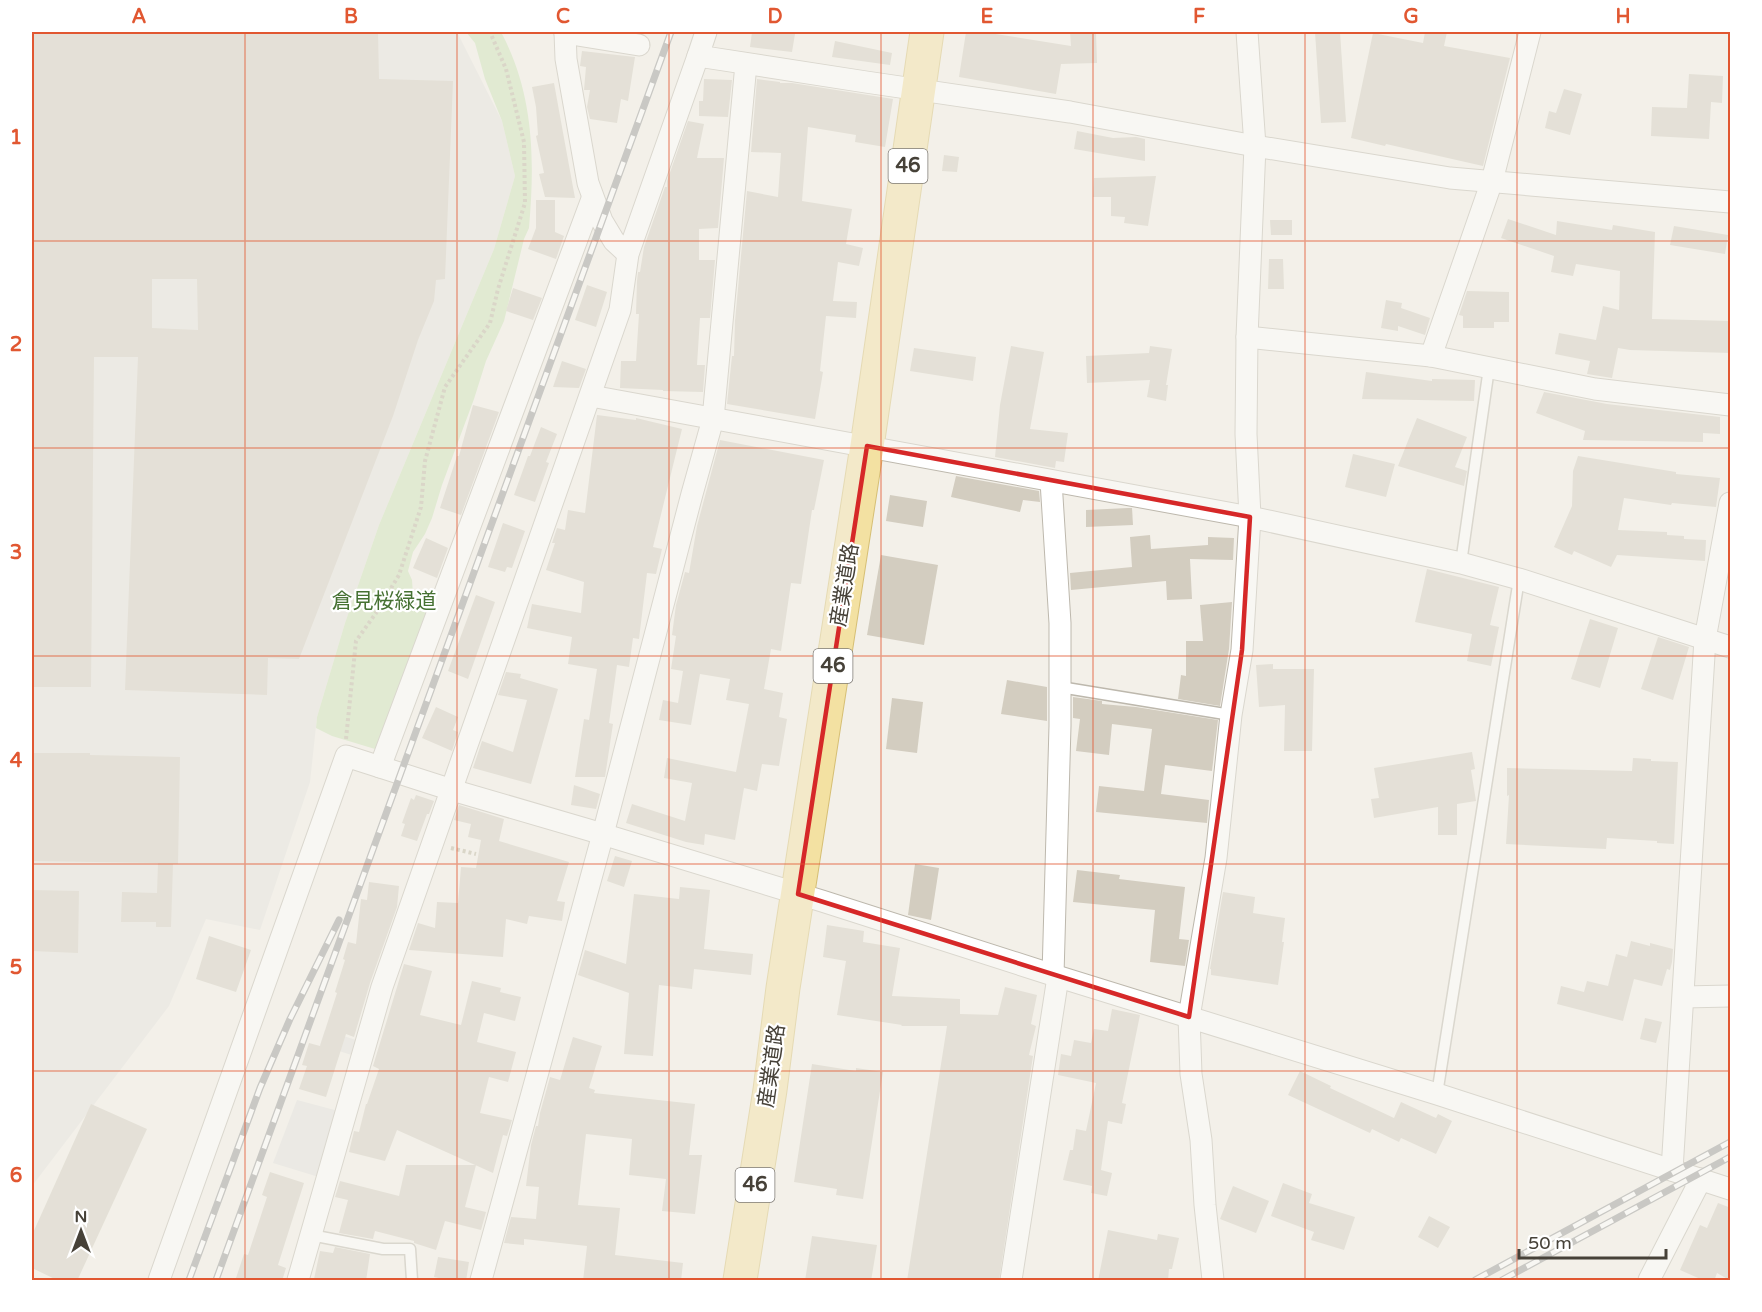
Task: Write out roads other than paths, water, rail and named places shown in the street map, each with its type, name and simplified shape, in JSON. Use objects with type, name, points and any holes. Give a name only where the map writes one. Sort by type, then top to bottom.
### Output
[{"type":"main road","name":"産業道路","points":[[740,1281],[867,446],[927,32]]},
{"type":"street","points":[[628,254],[614,241],[592,199],[566,59],[565,32],[639,45]]},
{"type":"street","points":[[298,1281],[382,987],[591,396],[620,310],[628,254],[706,32]]},
{"type":"street","points":[[1212,1281],[1201,1140],[1191,1074],[1189,1017],[1216,858],[1232,715],[1242,650],[1251,518],[1246,434],[1247,337],[1255,146],[1247,32]]},
{"type":"street","points":[[1431,356],[1492,181],[1530,32]]},
{"type":"street","points":[[698,56],[1071,112],[1255,146],[1450,178],[1731,202]]},
{"type":"street","points":[[481,1281],[713,419],[746,64]]},
{"type":"street","points":[[380,767],[592,199]]},
{"type":"street","points":[[1247,337],[1431,356],[1595,389],[1731,405]]},
{"type":"street","points":[[591,396],[1251,518],[1461,563],[1519,579],[1731,647]]},
{"type":"street","points":[[1011,1281],[1055,976],[1060,623],[1051,481]]},
{"type":"street","points":[[1672,1170],[1705,639],[1731,503]]},
{"type":"street","points":[[159,1281],[346,756],[798,894],[1437,1094],[1731,1189]]},
{"type":"street","points":[[1684,997],[1731,996]]},
{"type":"street","points":[[1649,1281],[1701,1179]]},
{"type":"lane","points":[[1461,563],[1489,368]]},
{"type":"lane","points":[[1437,1094],[1519,579]]},
{"type":"lane","points":[[1060,687],[1232,715]]},
{"type":"lane","points":[[311,1235],[383,1249],[410,1249],[412,1281]]},
{"type":"railway","points":[[216,1280],[671,32]]},
{"type":"railway","points":[[189,1280],[260,1088],[290,1019],[339,920]]},
{"type":"railway","points":[[1475,1280],[1730,1142]]},
{"type":"railway","points":[[1502,1280],[1730,1157]]},
{"type":"park label","name":"倉見桜緑道","points":[[384,601]]}]
